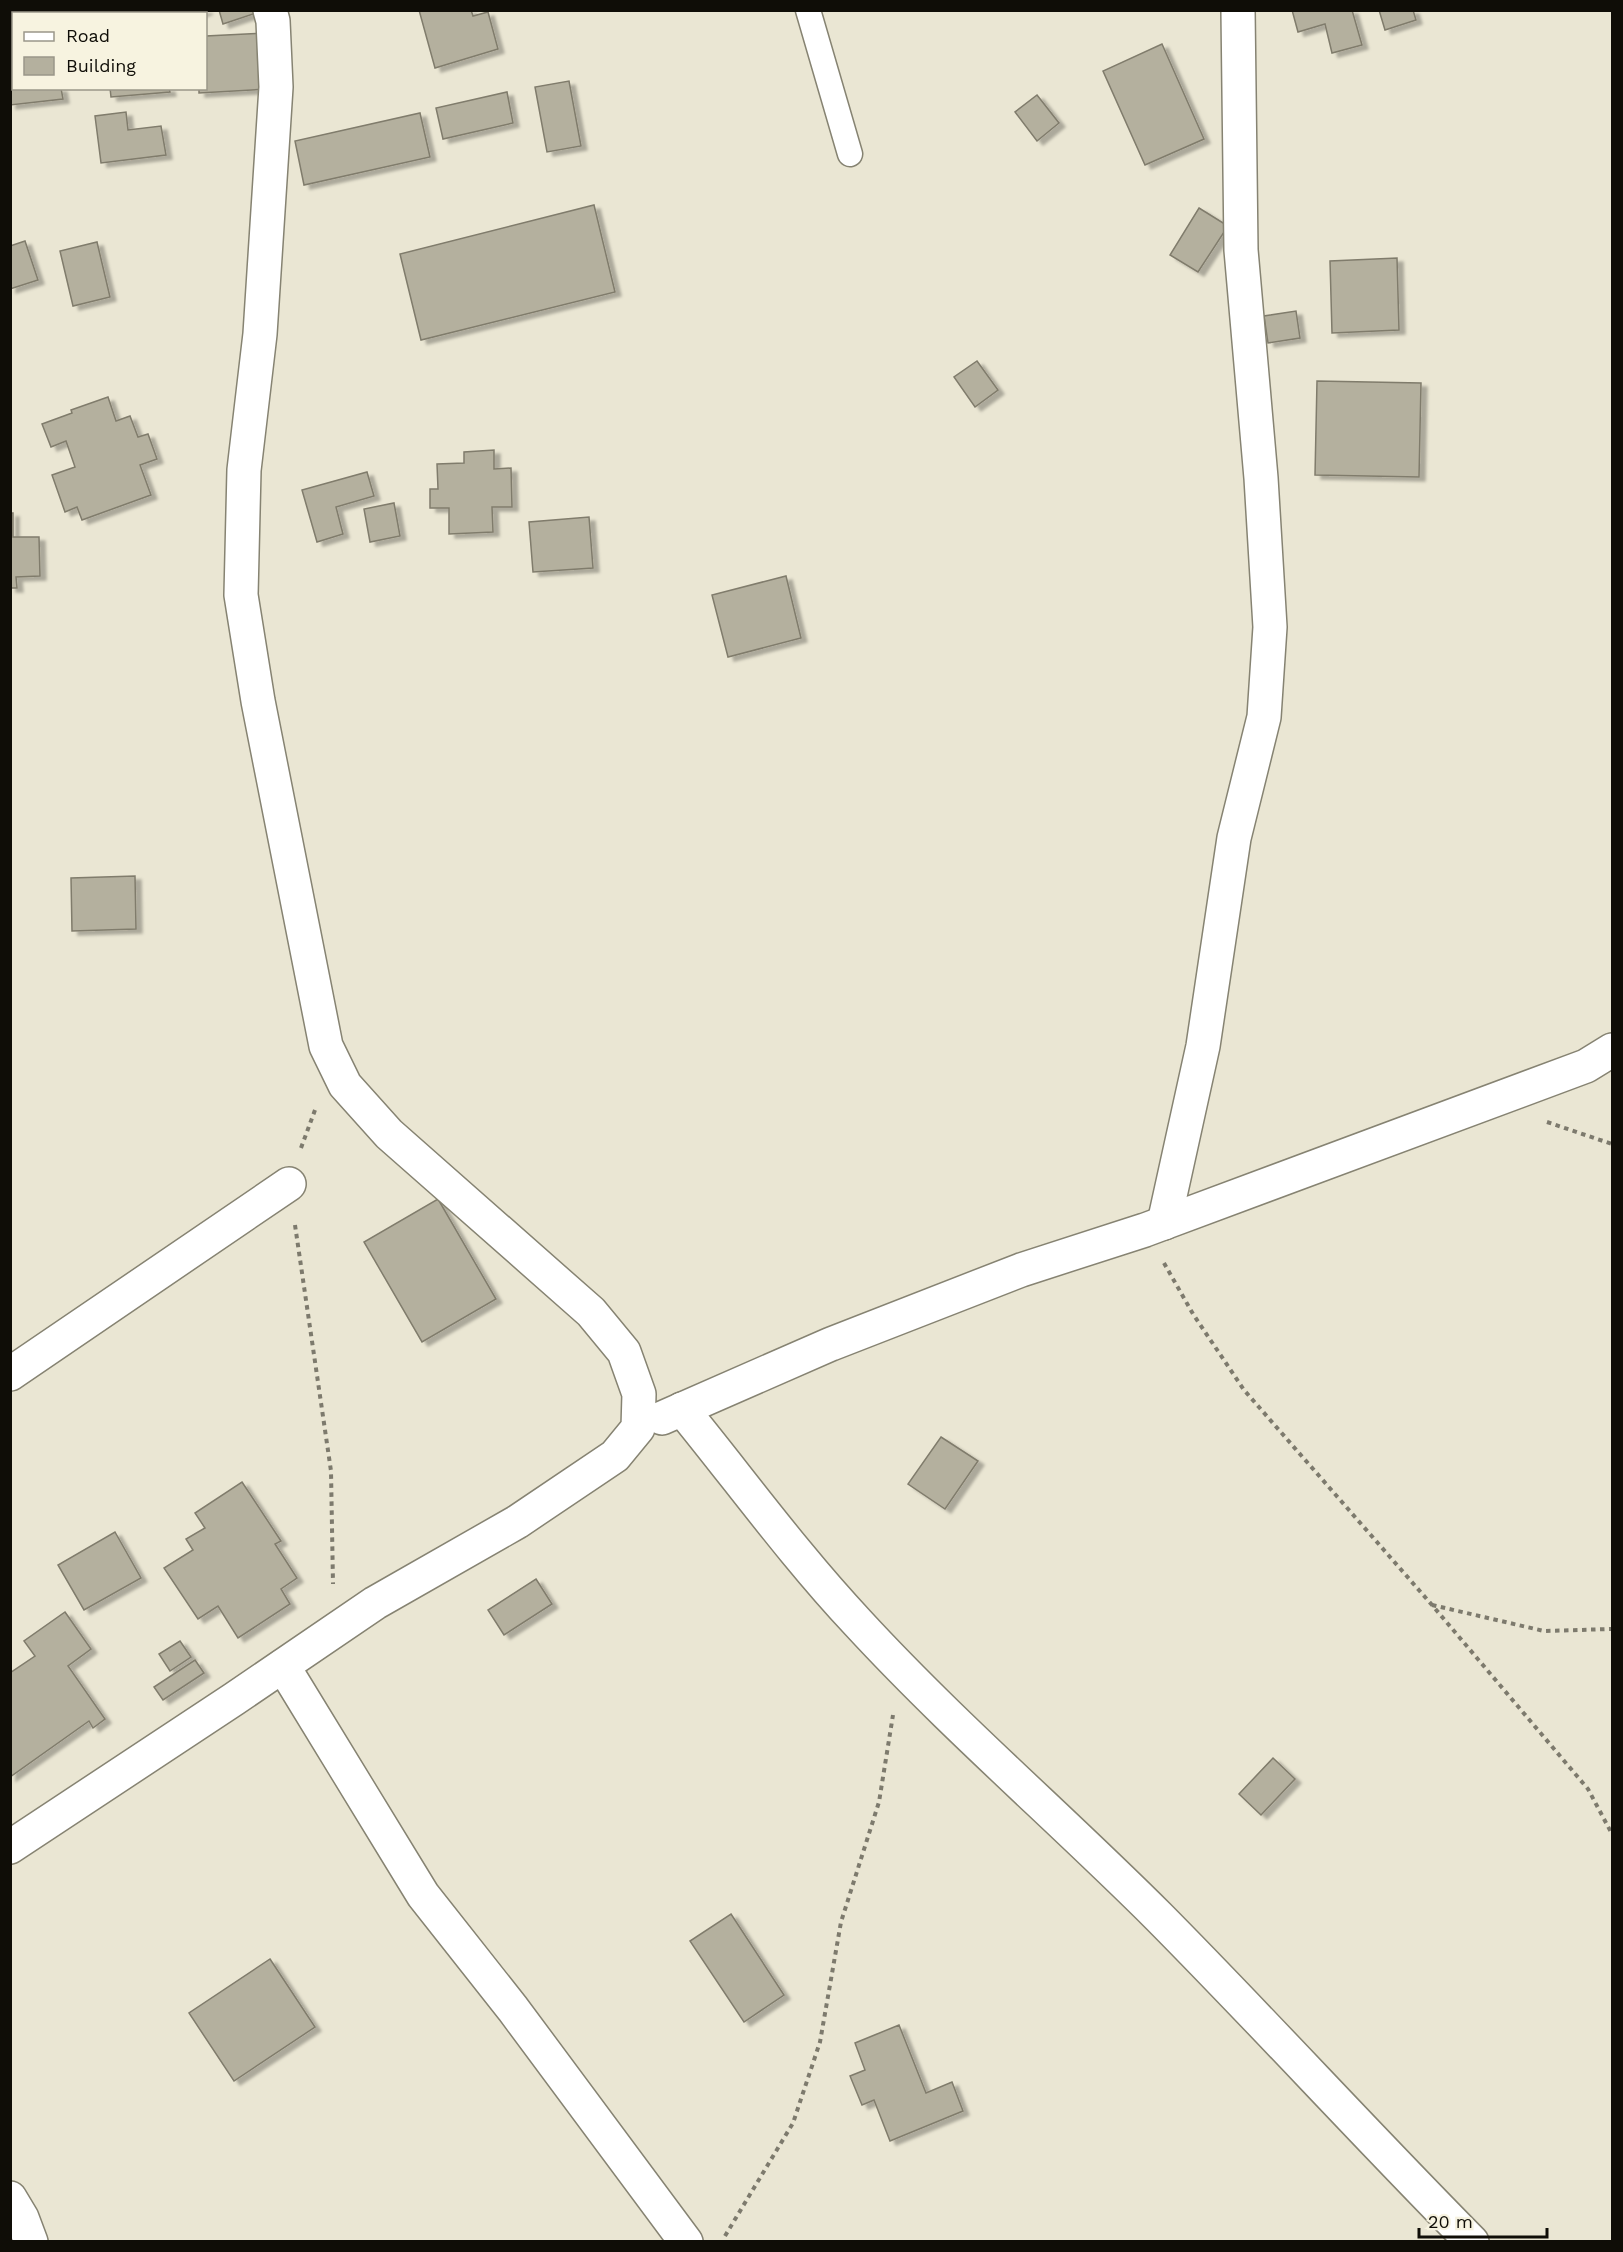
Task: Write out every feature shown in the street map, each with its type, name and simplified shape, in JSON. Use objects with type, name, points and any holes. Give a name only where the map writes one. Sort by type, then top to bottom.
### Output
[{"type":"street","points":[[270,10],[273,21],[276,87],[260,334],[244,470],[240,595],[258,701],[326,1046],[345,1085],[389,1134],[591,1312],[624,1352],[639,1394],[638,1428]]},
{"type":"street","points":[[1154,1226],[1203,1047],[1234,838],[1264,717],[1270,627],[1261,478],[1241,250],[1238,10]]},
{"type":"street","points":[[10,1847],[375,1603],[527,1515],[615,1456],[638,1428],[831,1344],[987,1283],[1154,1226],[1494,1101],[1586,1066],[1612,1050]]},
{"type":"street","points":[[10,1374],[289,1184]]},
{"type":"street","points":[[682,1409],[810,1571],[859,1624],[964,1730],[1091,1849],[1219,1977],[1377,2146],[1472,2241]]},
{"type":"street","points":[[283,1666],[423,1895],[513,2009],[686,2241]]},
{"type":"street","points":[[10,2198],[22,2218],[31,2241]]},
{"type":"lane","points":[[808,10],[850,154]]},
{"type":"path","points":[[333,1060],[289,1184],[331,1471],[335,1630]]},
{"type":"path","points":[[1494,1101],[1548,1123],[1612,1144]]},
{"type":"path","points":[[1154,1226],[1193,1314],[1244,1390],[1432,1605],[1588,1789],[1612,1834]]},
{"type":"path","points":[[1432,1605],[1544,1631],[1612,1629]]},
{"type":"path","points":[[722,2241],[793,2123],[820,2042],[841,1922],[879,1803],[901,1667]]},
{"type":"building","points":[[10,10],[12,68],[10,69]]},
{"type":"building","points":[[185,10],[207,10],[202,12],[186,12]]},
{"type":"building","points":[[219,10],[265,10],[223,24]]},
{"type":"building","points":[[419,10],[471,10],[473,16],[488,12],[498,49],[435,68]]},
{"type":"building","points":[[1292,10],[1352,10],[1362,45],[1332,53],[1325,24],[1298,32]]},
{"type":"building","points":[[1379,10],[1413,10],[1416,20],[1385,30]]},
{"type":"building","points":[[265,33],[267,89],[199,93],[199,90],[207,90],[207,36]]},
{"type":"building","points":[[1162,44],[1204,139],[1145,165],[1103,71]]},
{"type":"building","points":[[10,77],[12,77],[12,90],[61,90],[63,99],[10,105]]},
{"type":"building","points":[[569,81],[581,146],[547,152],[535,87]]},
{"type":"building","points":[[110,90],[170,90],[170,92],[111,97]]},
{"type":"building","points":[[507,92],[513,123],[443,139],[436,108]]},
{"type":"building","points":[[1037,95],[1059,123],[1037,141],[1015,112]]},
{"type":"building","points":[[126,112],[128,130],[161,126],[166,155],[101,163],[95,116]]},
{"type":"building","points":[[420,113],[430,157],[304,185],[295,141]]},
{"type":"building","points":[[594,205],[615,292],[421,340],[400,254]]},
{"type":"building","points":[[1199,208],[1228,226],[1198,272],[1170,255]]},
{"type":"building","points":[[25,241],[38,280],[10,289],[10,246]]},
{"type":"building","points":[[97,242],[110,297],[73,306],[60,251]]},
{"type":"building","points":[[1397,258],[1399,330],[1332,333],[1330,261]]},
{"type":"building","points":[[1296,311],[1300,338],[1268,343],[1264,316]]},
{"type":"building","points":[[977,361],[998,390],[975,407],[954,377]]},
{"type":"building","points":[[1317,381],[1421,383],[1419,477],[1315,475]]},
{"type":"building","points":[[108,397],[116,421],[130,416],[138,437],[148,434],[157,459],[140,465],[151,495],[82,520],[77,507],[65,512],[52,475],[75,467],[66,441],[51,447],[42,424],[72,413],[71,410]]},
{"type":"building","points":[[494,450],[494,469],[511,468],[512,507],[492,507],[493,532],[449,534],[449,508],[430,508],[430,489],[438,489],[437,464],[464,463],[464,452]]},
{"type":"building","points":[[367,472],[374,496],[336,507],[343,534],[317,542],[302,490]]},
{"type":"building","points":[[394,503],[400,536],[370,542],[364,509]]},
{"type":"building","points":[[10,513],[13,513],[13,537],[39,537],[40,576],[16,577],[17,588],[10,588]]},
{"type":"building","points":[[589,517],[593,568],[533,572],[529,522]]},
{"type":"building","points":[[786,576],[801,638],[728,657],[712,595]]},
{"type":"building","points":[[135,876],[136,929],[72,931],[71,878]]},
{"type":"building","points":[[438,1199],[496,1299],[422,1342],[364,1242]]},
{"type":"building","points":[[941,1437],[978,1461],[945,1509],[908,1484]]},
{"type":"building","points":[[242,1482],[281,1541],[275,1544],[297,1578],[281,1589],[290,1604],[238,1638],[218,1606],[198,1619],[164,1568],[193,1550],[186,1539],[205,1528],[195,1513]]},
{"type":"building","points":[[115,1532],[141,1578],[84,1610],[58,1565]]},
{"type":"building","points":[[536,1579],[552,1604],[504,1635],[488,1610]]},
{"type":"building","points":[[65,1612],[91,1649],[68,1666],[105,1719],[93,1728],[89,1721],[10,1777],[10,1673],[35,1656],[24,1641]]},
{"type":"building","points":[[180,1641],[191,1657],[170,1671],[159,1654]]},
{"type":"building","points":[[195,1660],[204,1673],[163,1700],[154,1687]]},
{"type":"building","points":[[1273,1758],[1295,1779],[1261,1815],[1239,1794]]},
{"type":"building","points":[[731,1914],[784,1995],[744,2022],[690,1941]]},
{"type":"building","points":[[270,1959],[315,2027],[234,2081],[189,2013]]},
{"type":"building","points":[[899,2025],[926,2093],[952,2082],[963,2111],[890,2141],[874,2100],[862,2105],[850,2076],[865,2070],[855,2043]]}]
